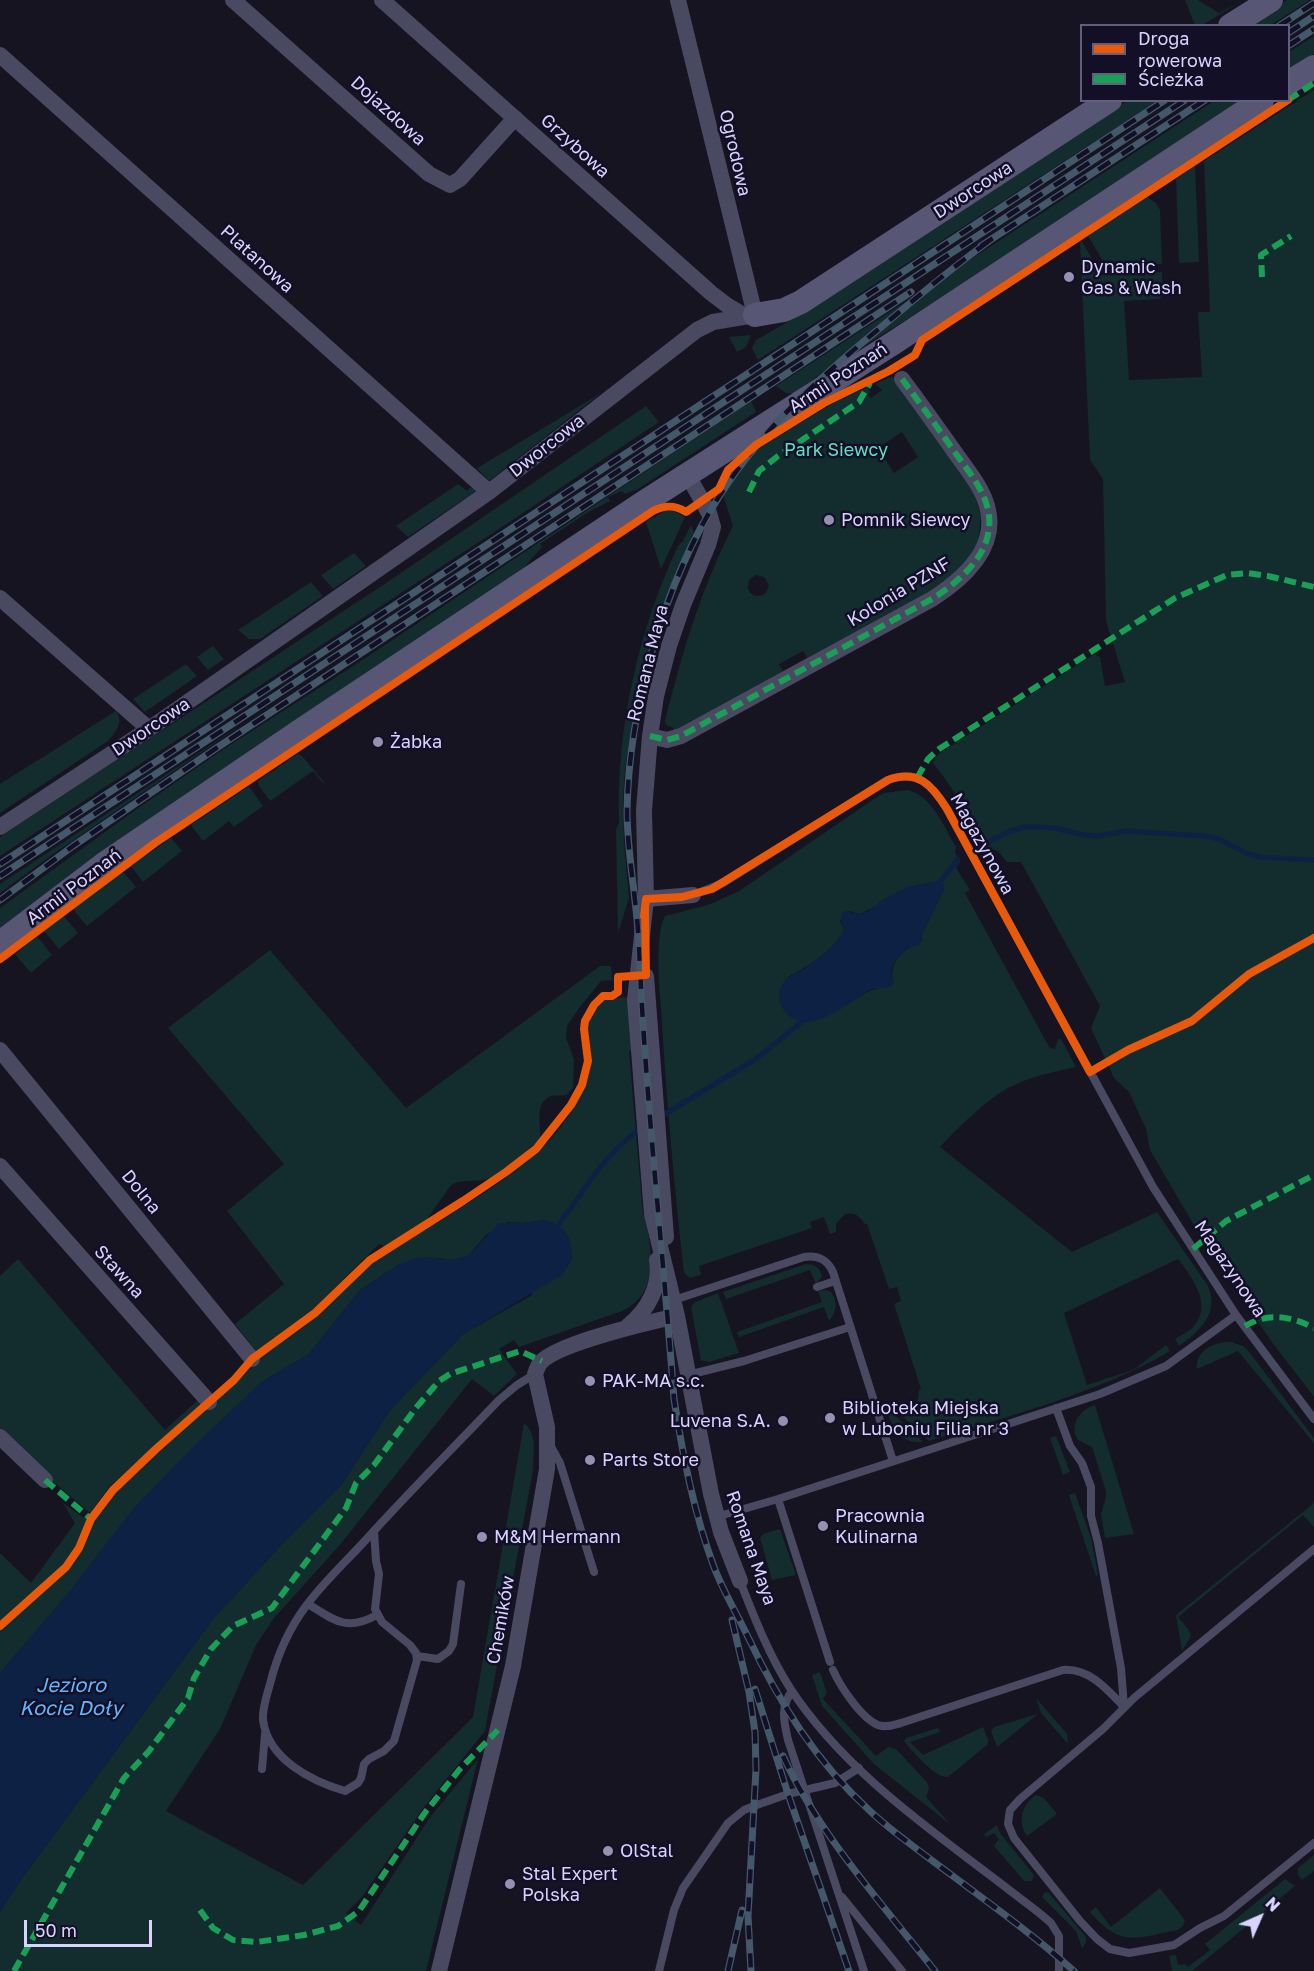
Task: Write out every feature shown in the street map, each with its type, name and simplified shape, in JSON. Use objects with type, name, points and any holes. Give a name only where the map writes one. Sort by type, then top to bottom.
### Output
[{"type":"main road","points":[[1233,24],[1271,0]]},
{"type":"main road","points":[[1290,82],[1314,67]]},
{"type":"main road","name":"Dworcowa","points":[[750,316],[784,310],[801,302],[1107,102]]},
{"type":"main road","name":"Armii Poznań","points":[[0,943],[51,903],[154,829],[687,474],[895,342],[1259,102]]},
{"type":"street","name":"Dojazdowa","points":[[233,0],[440,181],[450,184],[460,179],[515,118]]},
{"type":"street","name":"Grzybowa","points":[[382,0],[711,293],[750,316]]},
{"type":"street","name":"Ogrodowa","points":[[678,0],[750,316]]},
{"type":"street","name":"Platanowa","points":[[0,55],[489,492]]},
{"type":"street","name":"Dworcowa","points":[[0,827],[149,729],[489,492],[697,330],[713,322],[750,316]]},
{"type":"street","name":"Kolonia PZNF","points":[[650,736],[667,740],[681,736],[932,599],[956,583],[975,563],[982,551],[989,527],[986,502],[973,477],[902,380]]},
{"type":"street","name":"Romana Maya","points":[[687,474],[709,513],[713,527],[712,535],[669,646],[656,696],[650,736],[644,810],[645,1058],[656,1191],[674,1303],[716,1517],[740,1581]]},
{"type":"street","points":[[0,598],[149,729]]},
{"type":"street","name":"Magazynowa","points":[[646,904],[693,895]]},
{"type":"street","name":"Dolna","points":[[0,1050],[252,1359]]},
{"type":"street","name":"Stawna","points":[[0,1166],[209,1402]]},
{"type":"street","name":"Romana Maya","points":[[656,1191],[652,1214],[674,1303]]},
{"type":"street","points":[[624,1329],[643,1311],[657,1281],[659,1272],[652,1214]]},
{"type":"street","points":[[535,1374],[542,1361],[550,1355],[624,1329],[674,1303]]},
{"type":"street","name":"Chemików","points":[[439,1971],[513,1666],[548,1468],[547,1427],[535,1374]]},
{"type":"street","points":[[0,1437],[45,1480]]},
{"type":"lane","name":"Magazynowa","points":[[693,895],[723,883],[888,780],[908,776],[926,783],[947,809],[1149,1179],[1236,1315],[1314,1419]]},
{"type":"lane","points":[[674,1303],[812,1256],[825,1260],[830,1265],[893,1461]]},
{"type":"lane","points":[[817,1287],[835,1281]]},
{"type":"lane","points":[[716,1517],[778,1499],[1135,1380],[1166,1366],[1187,1353],[1236,1315]]},
{"type":"lane","points":[[688,1375],[744,1361],[850,1327]]},
{"type":"lane","points":[[374,1531],[379,1574],[374,1609],[382,1623],[405,1639],[415,1652],[416,1669],[397,1734],[384,1751],[364,1764],[362,1778],[352,1788],[345,1791],[327,1786],[299,1771],[269,1739],[263,1717],[276,1659],[291,1629],[308,1604],[374,1531],[499,1400],[535,1374]]},
{"type":"lane","points":[[1056,1408],[1091,1487],[1091,1516],[1121,1668],[1124,1707]]},
{"type":"lane","points":[[549,1443],[560,1463],[594,1572]]},
{"type":"lane","points":[[778,1499],[832,1666],[844,1690],[873,1722],[887,1726],[1072,1669],[1091,1677],[1124,1707]]},
{"type":"lane","points":[[1314,1549],[1124,1707],[1103,1729],[1020,1799],[1011,1810],[1008,1824],[1014,1838],[1080,1921],[1110,1949],[1129,1953],[1174,1945],[1224,1916],[1314,1843]]},
{"type":"lane","name":"Romana Maya","points":[[740,1581],[768,1648],[792,1691],[814,1719],[871,1781],[1051,1923],[1059,1936],[1059,1971]]},
{"type":"lane","points":[[417,1656],[438,1659],[453,1646],[461,1584]]},
{"type":"lane","points":[[308,1604],[333,1620],[346,1624],[366,1621],[377,1615]]},
{"type":"lane","points":[[792,1691],[786,1701],[783,1715],[788,1740],[864,1971]]},
{"type":"lane","points":[[262,1769],[265,1727]]},
{"type":"lane","points":[[659,1971],[678,1899],[689,1878],[719,1834],[735,1816],[744,1810],[804,1790],[840,1781],[859,1768]]},
{"type":"lane","points":[[839,1893],[902,1971]]},
{"type":"green space","points":[[1185,0],[1198,0],[1219,13],[1243,0],[1204,24],[1194,23]]},
{"type":"green space","points":[[1287,0],[1310,0],[1273,24],[1249,24]]},
{"type":"green space","points":[[1314,36],[1314,54],[1290,70],[1290,51]]},
{"type":"green space","points":[[1314,90],[1314,1397],[1271,1341],[1202,1239],[1150,1150],[1146,1129],[1129,1092],[1114,1078],[1091,1028],[1100,1006],[1021,862],[1007,862],[998,851],[988,848],[983,839],[976,842],[957,797],[933,763],[940,753],[1094,654],[1100,657],[1105,686],[1125,682],[1106,621],[1103,479],[1090,460],[1080,242],[1082,241],[1101,275],[1162,272],[1163,293],[1160,299],[1124,301],[1129,380],[1202,377],[1198,312],[1210,312],[1204,161]]},
{"type":"green space","points":[[1125,102],[1155,102],[758,360],[752,348],[756,340],[812,308],[962,207]]},
{"type":"green space","points":[[1212,102],[1241,102],[967,282],[827,369],[795,393],[786,393],[776,386]]},
{"type":"green space","points":[[1195,166],[1199,262],[1179,263],[1176,179]]},
{"type":"green space","points":[[1148,197],[1156,203],[1160,210],[1162,264],[1106,266],[1088,236]]},
{"type":"green space","points":[[751,335],[746,347],[737,352],[729,337]]},
{"type":"green space","name":"Park Siewcy","points":[[892,376],[973,489],[981,515],[978,541],[969,559],[953,575],[923,595],[807,658],[803,651],[779,664],[783,672],[675,733],[665,721],[678,671],[711,573],[733,526],[723,495],[754,451],[832,404],[867,387],[871,392],[868,394],[871,398],[882,390],[875,384]],"holes":[[[902,432],[918,457],[894,473],[878,448]],[[756,575],[764,577],[769,585],[763,595],[754,595],[748,589],[749,580]]]},
{"type":"green space","points":[[601,393],[489,481],[477,468],[479,467]]},
{"type":"green space","points":[[751,401],[756,412],[638,489],[625,494],[622,491],[608,497],[610,501],[587,513],[540,544],[542,547],[521,571],[82,866],[0,929],[0,908],[134,811],[227,747],[364,659]]},
{"type":"green space","points":[[646,406],[659,422],[0,856],[0,837],[386,583]]},
{"type":"green space","points":[[458,484],[467,491],[471,487],[476,491],[408,537],[396,526]]},
{"type":"green space","points":[[665,511],[674,511],[685,517],[661,569],[646,522]]},
{"type":"green space","points":[[691,525],[694,532],[661,611],[632,722],[623,803],[629,898],[618,933],[616,829],[619,823],[621,752],[632,681],[651,612],[678,546]]},
{"type":"green space","points":[[354,553],[366,566],[333,589],[321,575]]},
{"type":"green space","points":[[311,582],[323,596],[260,639],[249,639],[238,630]]},
{"type":"green space","points":[[213,646],[224,659],[208,670],[197,657]]},
{"type":"green space","points":[[186,664],[197,676],[145,712],[133,699]]},
{"type":"green space","points":[[116,711],[119,723],[108,741],[0,813],[0,784]]},
{"type":"green space","points":[[247,721],[49,857],[0,893],[0,884]]},
{"type":"green space","points":[[298,754],[324,782],[313,771],[270,801],[258,781]]},
{"type":"green space","points":[[248,787],[263,806],[234,827],[229,821],[203,841],[191,825]]},
{"type":"green space","points":[[907,790],[916,793],[924,798],[936,813],[956,847],[955,852],[960,862],[956,868],[970,890],[965,893],[1048,1045],[1055,1049],[1058,1039],[1061,1039],[1076,1067],[1033,1078],[1008,1088],[963,1123],[940,1147],[1072,1252],[1157,1212],[1208,1286],[1211,1296],[1206,1321],[1194,1335],[1179,1346],[1175,1339],[1194,1326],[1199,1318],[1201,1300],[1194,1282],[1178,1259],[1064,1313],[1087,1385],[1133,1370],[1166,1345],[1170,1351],[1142,1366],[1114,1379],[1083,1391],[929,1441],[903,1417],[915,1413],[913,1407],[921,1389],[894,1304],[901,1301],[897,1287],[889,1289],[867,1224],[859,1217],[854,1214],[845,1214],[836,1224],[836,1232],[830,1234],[824,1217],[810,1222],[812,1228],[699,1266],[701,1275],[690,1278],[684,1273],[665,1074],[659,960],[660,935],[665,916],[711,904],[739,891],[884,793]],"holes":[[[932,882],[944,889],[922,934],[922,940],[904,952],[895,962],[893,983],[867,992],[841,1008],[788,977],[812,963],[835,944],[844,929],[840,921],[848,911],[860,914],[917,885]]]},
{"type":"green space","points":[[171,838],[182,851],[143,882],[131,866]]},
{"type":"green space","points":[[121,872],[136,887],[87,926],[74,908]]},
{"type":"green space","points":[[63,915],[78,933],[59,949],[43,930]]},
{"type":"green space","points":[[37,936],[52,955],[31,973],[15,954]]},
{"type":"green space","points":[[270,950],[406,1108],[600,966],[611,966],[612,980],[601,981],[567,1026],[566,1038],[574,1059],[573,1088],[566,1095],[551,1096],[542,1104],[540,1138],[516,1161],[488,1179],[451,1185],[425,1222],[386,1247],[379,1244],[308,1314],[256,1351],[235,1324],[284,1284],[227,1211],[284,1164],[168,1028]]},
{"type":"green space","points":[[629,997],[633,1051],[629,1051],[643,1215],[646,1215],[651,1256],[648,1282],[643,1293],[635,1303],[622,1311],[519,1347],[514,1340],[499,1349],[517,1374],[494,1396],[472,1379],[339,1546],[274,1618],[256,1645],[220,1729],[166,1811],[303,1885],[473,1717],[524,1423],[533,1439],[533,1470],[485,1731],[424,1807],[362,1897],[346,1913],[361,1925],[430,1817],[478,1759],[426,1971],[0,1971],[0,1912],[20,1881],[213,1619],[283,1543],[341,1485],[391,1409],[463,1334],[532,1295],[546,1220],[508,1222],[486,1235],[468,1256],[398,1265],[360,1290],[309,1354],[260,1383],[65,1597],[0,1673],[0,1630],[67,1570],[81,1550],[94,1520],[116,1492],[158,1451],[244,1375],[258,1359],[319,1314],[373,1262],[503,1180],[543,1147],[571,1112],[587,1081],[591,1060],[588,1027],[596,1009],[605,999]]},
{"type":"green space","points":[[18,1259],[165,1430],[200,1398],[203,1402],[110,1486],[90,1513],[48,1477],[0,1429],[0,1276]]},
{"type":"green space","points":[[806,1264],[815,1266],[820,1271],[822,1277],[816,1284],[810,1270],[726,1299],[723,1292]]},
{"type":"green space","points":[[818,1291],[831,1292],[836,1303],[834,1314],[829,1321],[824,1307],[739,1337],[737,1332],[822,1302]]},
{"type":"green space","points":[[718,1293],[739,1353],[709,1362],[701,1360],[691,1307],[695,1302]]},
{"type":"green space","points":[[1231,1342],[1243,1346],[1250,1353],[1314,1438],[1314,1443],[1238,1351],[1197,1369],[1199,1357],[1207,1348],[1219,1343]]},
{"type":"green space","points":[[1095,1405],[1134,1534],[1105,1538],[1101,1514],[1106,1491],[1092,1447],[1078,1440],[1075,1434],[1075,1424],[1080,1414]]},
{"type":"green space","points":[[885,1406],[923,1442],[914,1442],[902,1437],[890,1420]]},
{"type":"green space","points":[[1056,1436],[1070,1472],[1063,1475],[1050,1438]]},
{"type":"green space","points":[[1075,1493],[1091,1538],[1098,1575],[1096,1576],[1069,1495]]},
{"type":"green space","points":[[63,1503],[87,1520],[76,1546],[64,1566],[0,1622],[0,1553],[31,1583],[75,1523]]},
{"type":"green space","points":[[1314,1503],[1314,1527],[1303,1515],[1178,1617],[1191,1636],[1182,1651],[1176,1615]]},
{"type":"green space","points":[[780,1529],[796,1575],[772,1580],[760,1538],[763,1534]]},
{"type":"green space","points":[[820,1672],[827,1693],[823,1699],[876,1756],[888,1747],[896,1749],[927,1782],[929,1788],[926,1797],[951,1825],[874,1764],[822,1706],[812,1675]]},
{"type":"green space","points":[[1036,1698],[1067,1734],[1068,1744],[1041,1713]]},
{"type":"green space","points":[[1038,1714],[997,1747],[991,1731],[994,1727]]},
{"type":"green space","points":[[983,1727],[988,1744],[948,1777],[937,1774],[904,1741],[906,1738],[938,1728],[940,1732],[910,1742],[923,1755]]},
{"type":"green space","points":[[1036,1795],[1044,1798],[1057,1814],[1027,1836],[1022,1825],[1022,1814],[1027,1803]]},
{"type":"green space","points":[[997,1825],[1000,1833],[1034,1875],[1032,1881],[1024,1881],[994,1846],[999,1839],[994,1833],[986,1837],[984,1834]]},
{"type":"green space","points":[[1314,1855],[1314,1871],[1302,1880],[1298,1875],[1298,1868]]},
{"type":"green space","points":[[1285,1879],[1295,1886],[1192,1971],[1172,1971],[1169,1956],[1176,1955],[1178,1965],[1185,1964],[1188,1967],[1210,1950],[1205,1944]]},
{"type":"green space","points":[[1160,1888],[1185,1920],[1183,1926],[1178,1930],[1130,1938],[1120,1936],[1090,1912],[1096,1907],[1111,1927]]},
{"type":"green space","points":[[1045,1892],[1049,1893],[1086,1937],[1086,1943],[1082,1948],[1076,1931],[1042,1897]]},
{"type":"water","points":[[938,881],[943,883],[944,889],[922,934],[920,945],[910,948],[897,959],[891,974],[894,983],[890,987],[871,990],[816,1020],[805,1022],[795,1020],[786,1013],[779,997],[781,986],[790,977],[828,951],[838,940],[844,929],[841,916],[844,911],[860,914],[908,887]]},
{"type":"water","name":"Jezioro Kocie Doły","points":[[546,1220],[559,1226],[567,1234],[571,1245],[572,1260],[562,1275],[463,1334],[391,1409],[341,1485],[283,1543],[213,1619],[20,1881],[0,1912],[0,1673],[65,1597],[132,1510],[260,1383],[309,1354],[360,1290],[398,1265],[416,1258],[448,1260],[468,1256],[499,1223]]},
{"type":"waterway","points":[[985,844],[1010,831],[1024,827],[1055,828],[1098,836],[1127,831],[1205,836],[1219,839],[1246,853],[1260,857],[1314,860]]},
{"type":"waterway","points":[[940,882],[958,859]]},
{"type":"waterway","points":[[660,1117],[756,1059],[802,1022]]},
{"type":"waterway","points":[[559,1224],[607,1160],[629,1137],[642,1128]]},
{"type":"railway","points":[[1282,24],[1314,3]]},
{"type":"railway","points":[[1290,32],[1314,16]]},
{"type":"railway","points":[[1290,45],[1314,29]]},
{"type":"railway","points":[[0,864],[1162,102]]},
{"type":"railway","points":[[0,876],[1182,102]]},
{"type":"railway","points":[[981,246],[1202,102]]},
{"type":"railway","points":[[988,242],[867,339],[798,400],[757,445],[720,495],[700,529],[682,567],[653,647],[634,730],[629,771],[627,827],[638,929],[645,1059],[674,1399],[690,1484],[714,1567],[786,1708],[816,1752],[833,1772],[885,1825],[1023,1929],[1074,1971]]},
{"type":"railway","points":[[0,900],[73,846],[218,747],[911,292]]},
{"type":"railway","points":[[732,1620],[749,1692],[755,1732],[756,1769],[748,1916],[751,1971]]},
{"type":"railway","points":[[755,1689],[788,1794],[849,1971]]},
{"type":"railway","points":[[783,1756],[797,1785],[833,1840],[935,1971]]},
{"type":"railway","points":[[728,1971],[742,1910]]},
{"type":"marked path","points":[[1290,99],[1314,83]]},
{"type":"marked path","points":[[1262,277],[1261,255],[1291,236]]},
{"type":"marked path","points":[[650,736],[667,740],[681,736],[932,599],[960,578],[981,553],[987,539],[989,523],[987,507],[980,489],[902,379]]},
{"type":"marked path","points":[[749,492],[759,471],[859,402],[870,383]]},
{"type":"marked path","points":[[917,778],[928,759],[939,749],[1175,598],[1227,575],[1247,573],[1314,587]]},
{"type":"marked path","points":[[1193,1249],[1226,1221],[1314,1175]]},
{"type":"marked path","points":[[1245,1326],[1262,1319],[1280,1317],[1314,1328]]},
{"type":"marked path","points":[[14,1971],[124,1778],[149,1751],[188,1698],[194,1678],[211,1649],[233,1626],[272,1608],[346,1508],[356,1483],[374,1465],[415,1409],[439,1381],[450,1374],[520,1351],[542,1361]]},
{"type":"marked path","points":[[45,1480],[91,1519]]},
{"type":"marked path","points":[[200,1910],[213,1928],[233,1940],[257,1942],[304,1935],[338,1926],[359,1911],[424,1814],[459,1770],[498,1730]]},
{"type":"cycle path","points":[[0,959],[155,843],[653,511],[670,507],[686,512],[719,489],[728,470],[756,445],[824,403],[889,371],[915,355],[922,340],[1285,102]]},
{"type":"cycle path","points":[[644,916],[646,899],[682,897],[712,889],[888,780],[908,777],[916,778],[930,786],[947,809],[1090,1072],[1128,1050],[1192,1021],[1249,974],[1314,938]]},
{"type":"cycle path","points":[[0,1626],[66,1567],[79,1548],[91,1519],[113,1490],[234,1380],[252,1359],[315,1313],[370,1260],[463,1201],[536,1149],[571,1105],[582,1085],[588,1061],[585,1021],[594,1005],[603,996],[612,996],[618,992],[618,977],[646,975],[645,909]]},
{"type":"place","name":"Dynamic Gas & Wash","points":[[1069,277]]},
{"type":"place","name":"Pomnik Siewcy","points":[[829,520]]},
{"type":"place","name":"Żabka","points":[[378,742]]},
{"type":"place","name":"PAK-MA s.c.","points":[[590,1381]]},
{"type":"place","name":"Biblioteka Miejska w Luboniu Filia nr 3","points":[[830,1418]]},
{"type":"place","name":"Luvena S.A.","points":[[783,1421]]},
{"type":"place","name":"Parts Store","points":[[590,1460]]},
{"type":"place","name":"Pracownia Kulinarna","points":[[823,1526]]},
{"type":"place","name":"M&M Hermann","points":[[482,1537]]},
{"type":"place","name":"OlStal","points":[[608,1851]]},
{"type":"place","name":"Stal Expert Polska","points":[[510,1884]]}]
